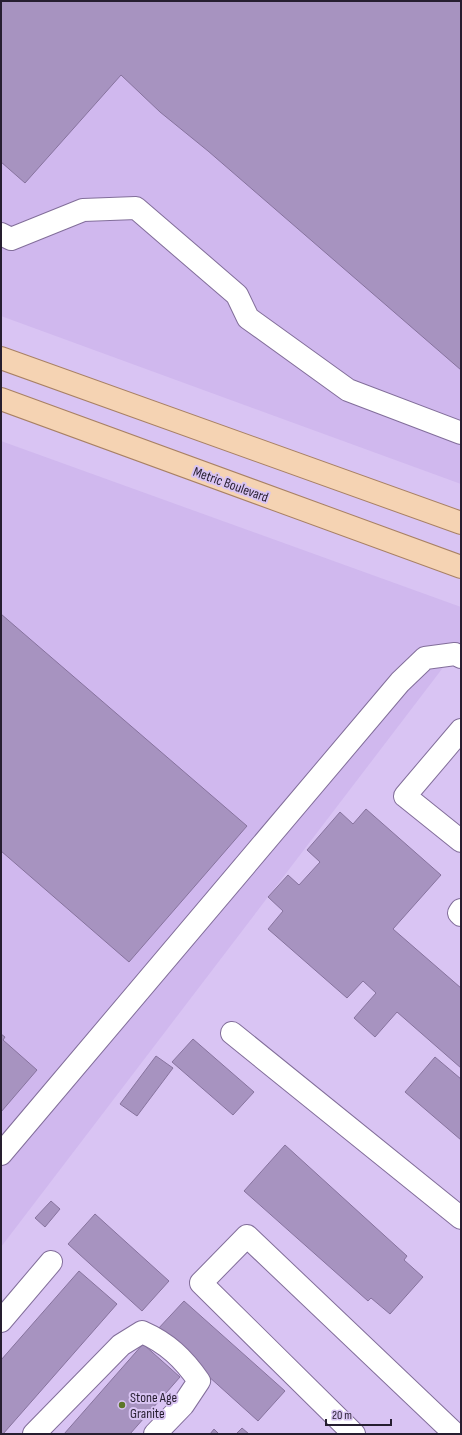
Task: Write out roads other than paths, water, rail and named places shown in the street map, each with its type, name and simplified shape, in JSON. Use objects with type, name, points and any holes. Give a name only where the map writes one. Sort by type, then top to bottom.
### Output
[{"type":"main road","points":[[1,358],[461,523]]},
{"type":"main road","name":"Metric Boulevard","points":[[1,399],[461,567]]},
{"type":"lane","points":[[1,234],[11,239],[83,210],[136,208],[237,295],[248,318],[348,390],[461,433]]},
{"type":"lane","points":[[1,1154],[400,682],[425,658],[455,654],[461,657]]},
{"type":"lane","points":[[461,730],[405,796],[461,841]]},
{"type":"lane","points":[[461,910],[459,913],[461,914]]},
{"type":"lane","points":[[232,1033],[461,1218]]},
{"type":"lane","points":[[354,1434],[200,1283],[247,1236],[455,1430]]},
{"type":"lane","points":[[1,1321],[51,1262]]},
{"type":"lane","points":[[34,1434],[120,1344],[142,1332],[160,1340],[187,1363],[199,1381],[183,1405],[155,1434]]},
{"type":"place","name":"Stone Age Granite","points":[[122,1405]]}]
